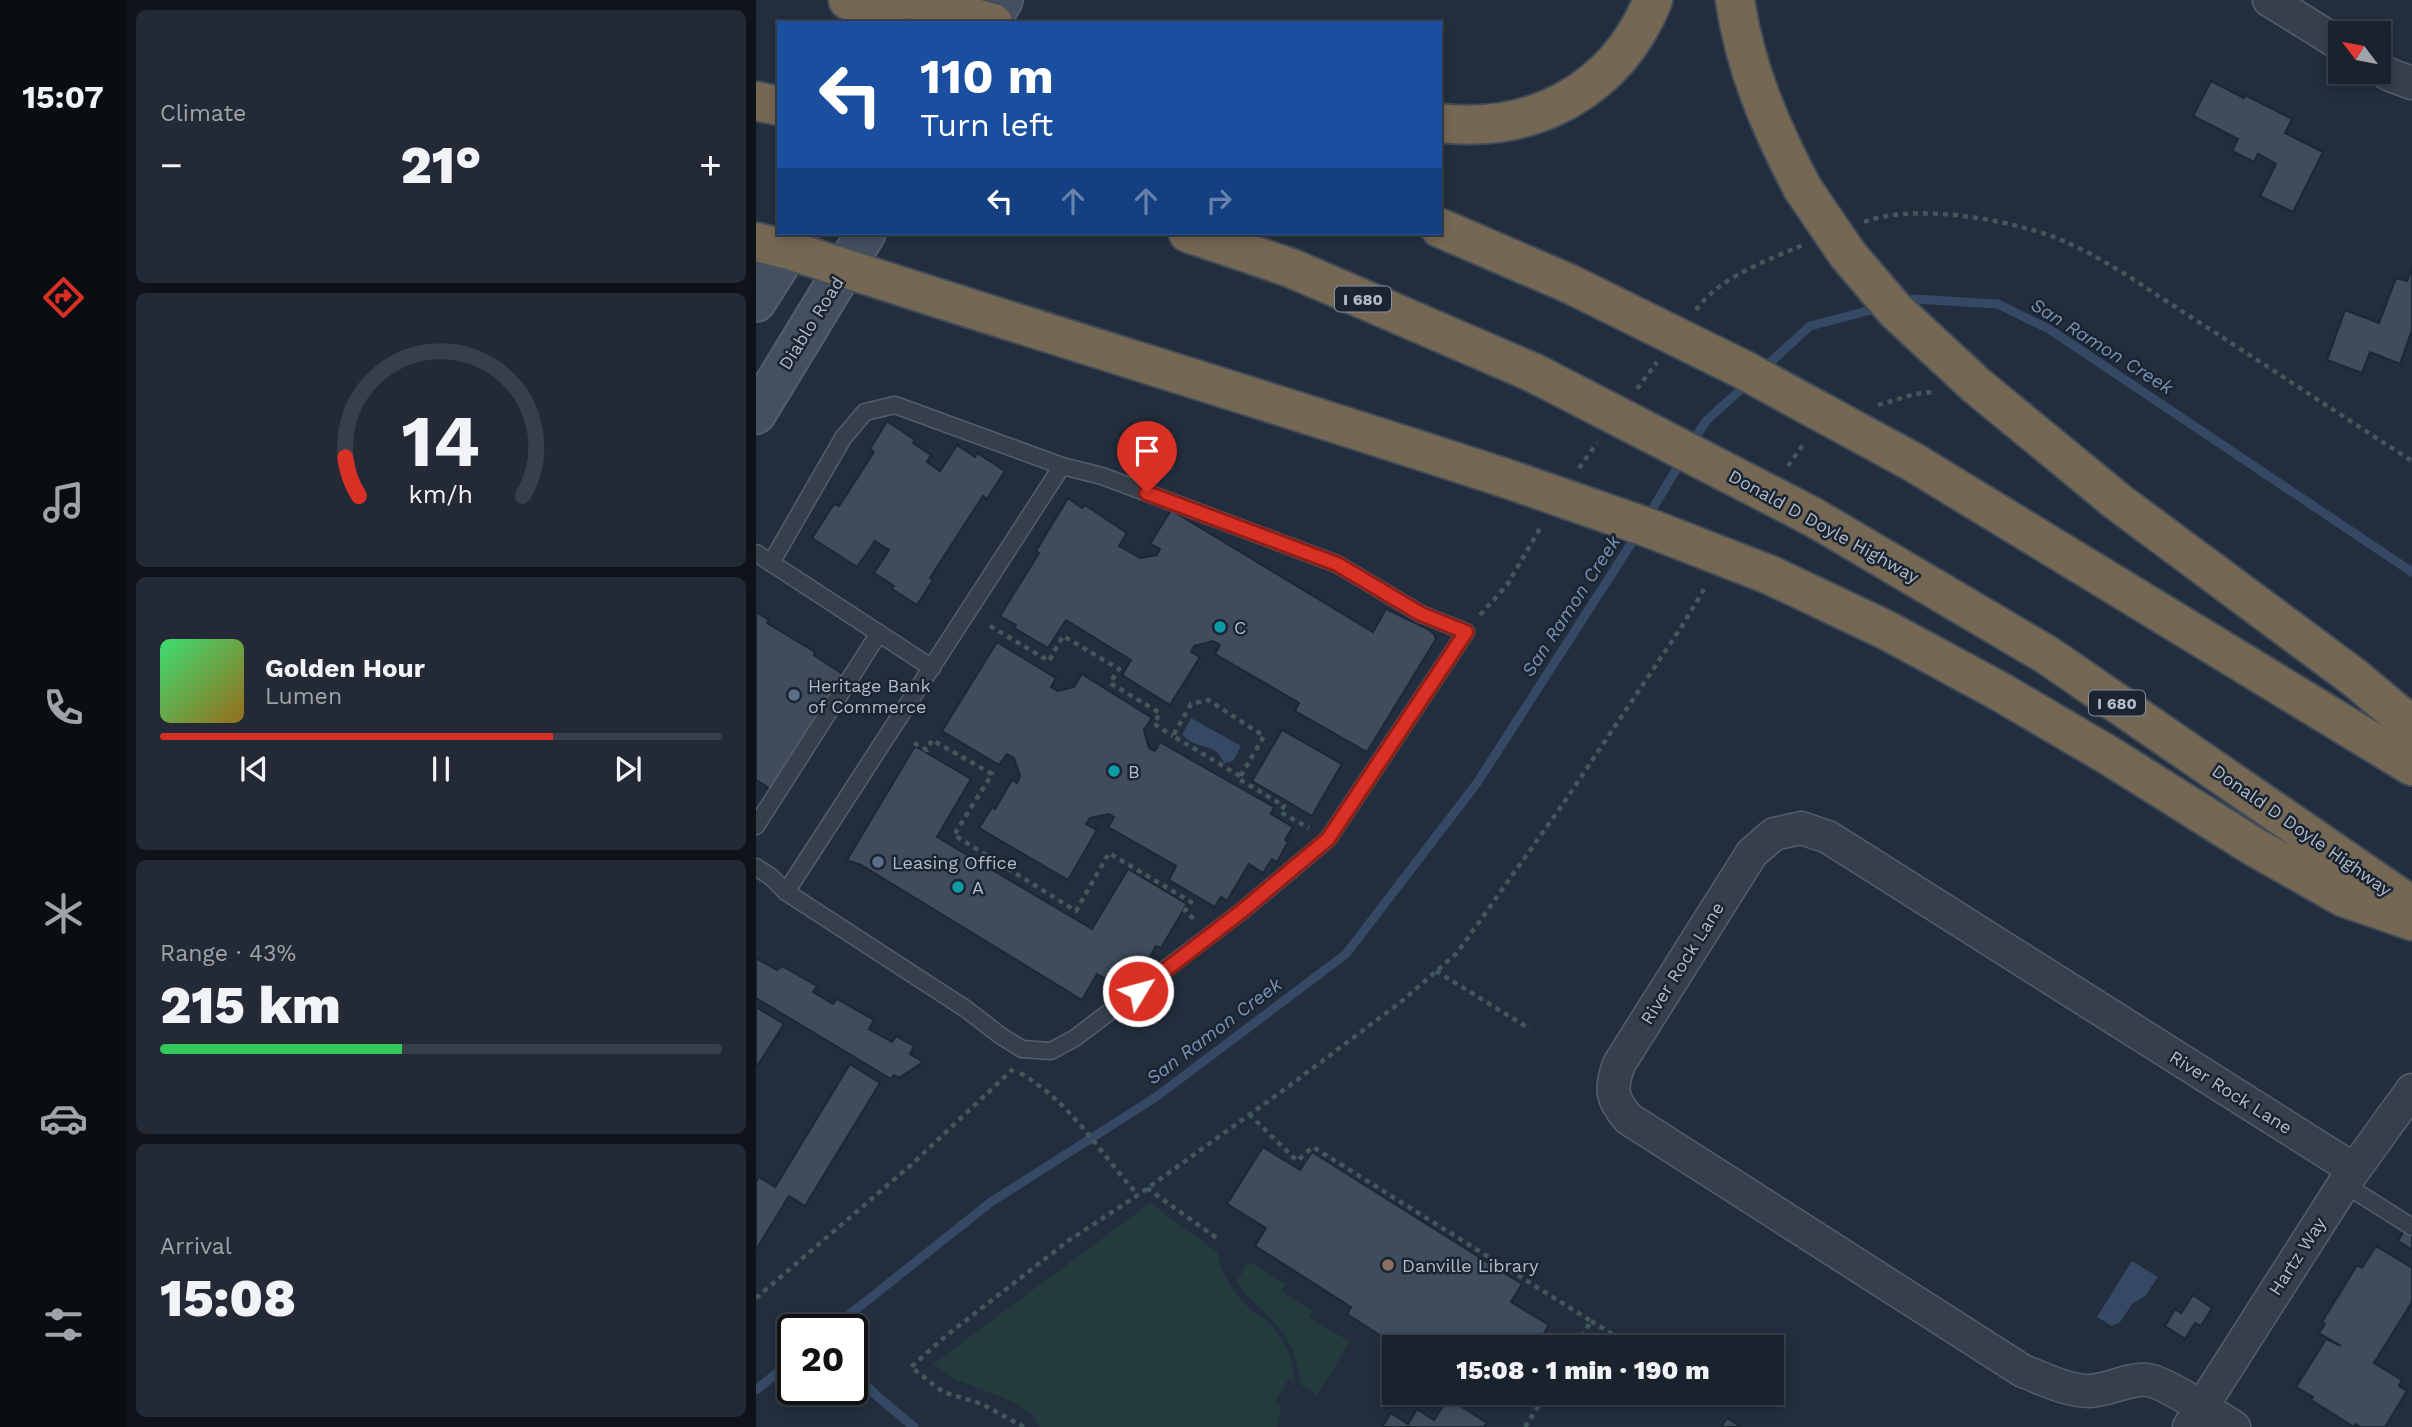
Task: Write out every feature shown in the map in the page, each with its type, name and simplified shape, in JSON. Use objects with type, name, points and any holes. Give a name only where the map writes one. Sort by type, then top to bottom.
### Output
[{"type":"highway","points":[[848,0],[906,21]]},
{"type":"highway","points":[[909,0],[984,21]]},
{"type":"highway","points":[[1442,123],[1462,126],[1506,123],[1548,110],[1584,90],[1617,61],[1642,27],[1653,0]]},
{"type":"highway","points":[[1735,0],[1752,77],[1775,136],[1803,189],[1848,255],[1895,310],[1976,385],[2118,502],[2355,678],[2412,726]]},
{"type":"highway","points":[[756,101],[777,106]]},
{"type":"highway","points":[[1442,229],[1570,284],[1744,370],[1913,462],[2412,766]]},
{"type":"highway","name":"Donald D Doyle Highway","points":[[1194,235],[1291,268],[1534,373],[1813,517],[2047,655],[2412,906]]},
{"type":"highway","points":[[782,242],[845,268],[1018,325],[1265,400],[1511,480],[1649,528],[1770,575],[1886,630],[1999,691],[2108,755],[2253,846],[2343,897],[2412,921]]},
{"type":"street","points":[[933,21],[946,0]]},
{"type":"street","points":[[992,21],[1003,0]]},
{"type":"street","points":[[2269,0],[2328,37]]},
{"type":"street","points":[[2391,75],[2412,83]]},
{"type":"street","name":"Diablo Road","points":[[756,414],[865,235]]},
{"type":"street","points":[[756,302],[782,242]]},
{"type":"street","name":"River Rock Lane","points":[[2234,1427],[2195,1417],[2150,1380],[2090,1391],[2065,1387],[2023,1371],[1629,1119],[1616,1105],[1612,1084],[1619,1064],[1752,853],[1774,834],[1801,828],[1828,837],[2348,1176]]},
{"type":"street","name":"Hartz Way","points":[[2195,1417],[2348,1176],[2412,1090]]},
{"type":"lane","points":[[756,867],[786,892],[966,1009],[1001,1036],[1022,1049],[1051,1051],[1075,1038],[1242,911],[1328,839],[1466,632],[1421,614],[1337,564],[1102,476],[1062,466],[895,405],[865,412],[843,438],[771,563]]},
{"type":"lane","points":[[786,892],[1062,466]]},
{"type":"lane","points":[[756,553],[932,668]]},
{"type":"lane","points":[[756,826],[879,633]]},
{"type":"lane","points":[[2348,1176],[2412,1227]]},
{"type":"path","points":[[1868,407],[1915,394]]},
{"type":"path","points":[[1782,474],[1806,442],[1816,436]]},
{"type":"path","points":[[1024,1427],[982,1404],[943,1392],[911,1367],[947,1335],[1068,1241],[1138,1195],[1402,1001],[1457,953],[1565,801],[1682,626],[1711,577]]},
{"type":"path","points":[[990,626],[1049,661],[1063,636],[1119,669],[1110,683],[1160,713],[1154,724],[1240,776],[1239,779],[1284,806],[1280,812],[1319,834]]},
{"type":"path","points":[[1173,736],[1191,704],[1208,701],[1264,736],[1240,776]]},
{"type":"path","points":[[914,743],[927,750],[932,740],[992,774],[954,835],[1076,911],[1109,853],[1191,902],[1185,911],[1196,921],[1202,916]]},
{"type":"path","points":[[1436,971],[1530,1029]]},
{"type":"path","points":[[756,1298],[911,1165],[1013,1069],[1038,1084],[1088,1132],[1138,1195]]},
{"type":"path","points":[[1249,1114],[1297,1161],[1313,1147],[1614,1335]]},
{"type":"path","points":[[1147,1188],[1218,1239]]},
{"type":"path","points":[[1583,1335],[1591,1321]]},
{"type":"path","points":[[1525,1427],[1539,1405]]},
{"type":"green space","points":[[1150,1203],[1217,1252],[1224,1274],[1236,1294],[1268,1322],[1283,1341],[1290,1357],[1294,1381],[1289,1378],[1275,1401],[1281,1405],[1278,1427],[1039,1427],[1030,1412],[1000,1396],[956,1380],[933,1364]]},
{"type":"green space","points":[[1249,1262],[1285,1284],[1281,1291],[1313,1311],[1309,1317],[1350,1342],[1317,1395],[1300,1384],[1297,1365],[1286,1337],[1236,1282]]},
{"type":"water","points":[[1191,718],[1241,746],[1233,761],[1224,763],[1214,750],[1191,742],[1182,735]]},
{"type":"water","points":[[2132,1261],[2158,1277],[2145,1296],[2132,1304],[2120,1322],[2112,1326],[2097,1317]]},
{"type":"building","points":[[2211,81],[2292,119],[2285,133],[2323,152],[2293,212],[2260,196],[2276,164],[2258,154],[2254,162],[2232,151],[2238,139],[2193,116]]},
{"type":"building","points":[[2412,267],[2412,330],[2400,364],[2370,352],[2362,373],[2327,360],[2345,310],[2379,323],[2396,278],[2407,281]]},
{"type":"building","points":[[887,421],[931,455],[927,462],[940,471],[957,445],[975,457],[977,453],[1005,471],[987,499],[983,496],[930,578],[933,580],[917,605],[874,573],[889,550],[875,541],[857,567],[812,538],[834,504],[839,506],[874,452],[870,449]]},
{"type":"building","name":"C","points":[[1068,498],[1082,508],[1085,505],[1127,533],[1119,546],[1140,558],[1157,555],[1160,549],[1150,544],[1171,510],[1373,632],[1386,609],[1428,629],[1436,639],[1367,752],[1295,711],[1299,703],[1215,654],[1220,645],[1213,641],[1194,646],[1191,652],[1200,657],[1170,705],[1122,675],[1131,660],[1066,620],[1048,648],[1014,628],[1016,625],[1000,616],[1039,553],[1036,551]]},
{"type":"building","name":"Heritage Bank of Commerce","points":[[756,612],[769,620],[767,623],[815,652],[814,655],[844,675],[772,790],[756,780]]},
{"type":"building","name":"B","points":[[997,642],[1056,678],[1051,687],[1058,691],[1074,687],[1082,674],[1152,718],[1144,730],[1149,748],[1155,751],[1160,742],[1274,807],[1271,814],[1293,827],[1277,862],[1272,859],[1263,873],[1249,864],[1227,901],[1221,897],[1215,907],[1169,880],[1176,866],[1108,827],[1114,817],[1109,814],[1090,818],[1086,824],[1097,830],[1068,880],[979,828],[992,807],[995,809],[1012,780],[1017,783],[1020,776],[1014,758],[1007,754],[999,765],[942,731]]},
{"type":"building","points":[[1282,730],[1342,764],[1312,816],[1252,781]]},
{"type":"building","name":"A","points":[[915,746],[971,779],[937,837],[1092,929],[1128,869],[1187,904],[1161,948],[1156,946],[1145,966],[1137,961],[1129,976],[1123,973],[1116,985],[1097,974],[1082,1000],[861,865],[847,860]]},
{"type":"building","points":[[756,958],[777,970],[782,966],[817,986],[813,992],[833,1004],[837,999],[874,1020],[869,1029],[892,1042],[896,1036],[914,1046],[910,1054],[923,1062],[899,1078],[894,1075],[891,1079],[756,998]]},
{"type":"building","points":[[756,1007],[784,1024],[756,1068]]},
{"type":"building","points":[[850,1064],[880,1083],[805,1206],[789,1196],[756,1250],[756,1182],[759,1177],[775,1187]]},
{"type":"building","name":"Danville Library","points":[[1263,1147],[1300,1170],[1312,1152],[1522,1284],[1511,1302],[1549,1325],[1543,1335],[1382,1337],[1347,1314],[1351,1307],[1255,1246],[1266,1228],[1227,1204]]},
{"type":"building","points":[[2407,1226],[2412,1226],[2412,1250],[2398,1241]]},
{"type":"building","points":[[2376,1246],[2412,1268],[2412,1302],[2374,1363],[2402,1380],[2399,1386],[2407,1391],[2385,1427],[2360,1427],[2356,1424],[2354,1427],[2311,1400],[2313,1397],[2296,1387],[2326,1339],[2341,1346],[2319,1333],[2325,1324],[2322,1322],[2357,1265],[2362,1268]]},
{"type":"building","points":[[2193,1295],[2212,1308],[2201,1326],[2195,1323],[2185,1339],[2165,1326],[2175,1309],[2181,1313]]},
{"type":"building","points":[[1444,1405],[1459,1405],[1487,1423],[1484,1427],[1382,1427],[1391,1413],[1408,1424],[1417,1409],[1434,1420]]},
{"type":"building","points":[[1727,1418],[1741,1427],[1721,1427]]},
{"type":"waterway","name":"San Ramon Creek","points":[[1903,302],[1914,299],[1998,304],[2049,329],[2412,572]]},
{"type":"waterway","name":"San Ramon Creek","points":[[1762,370],[1810,326],[1879,308]]},
{"type":"waterway","name":"San Ramon Creek","points":[[1692,443],[1706,421],[1749,382]]},
{"type":"waterway","name":"San Ramon Creek","points":[[1647,518],[1683,458]]},
{"type":"waterway","name":"San Ramon Creek","points":[[850,1314],[991,1202],[1156,1097],[1346,954],[1477,783],[1638,533]]},
{"type":"waterway","name":"San Ramon Creek","points":[[756,1390],[777,1373]]},
{"type":"waterway","points":[[868,1387],[914,1427]]},
{"type":"place","name":"C","points":[[1220,627]]},
{"type":"place","name":"Heritage Bank of Commerce","points":[[794,695]]},
{"type":"place","name":"B","points":[[1114,771]]},
{"type":"place","name":"Leasing Office","points":[[878,862]]},
{"type":"place","name":"A","points":[[958,887]]},
{"type":"place","name":"Danville Library","points":[[1388,1265]]},
{"type":"route","points":[[1138,991],[1242,911],[1328,839],[1466,632],[1421,614],[1337,564],[1147,493]]}]
